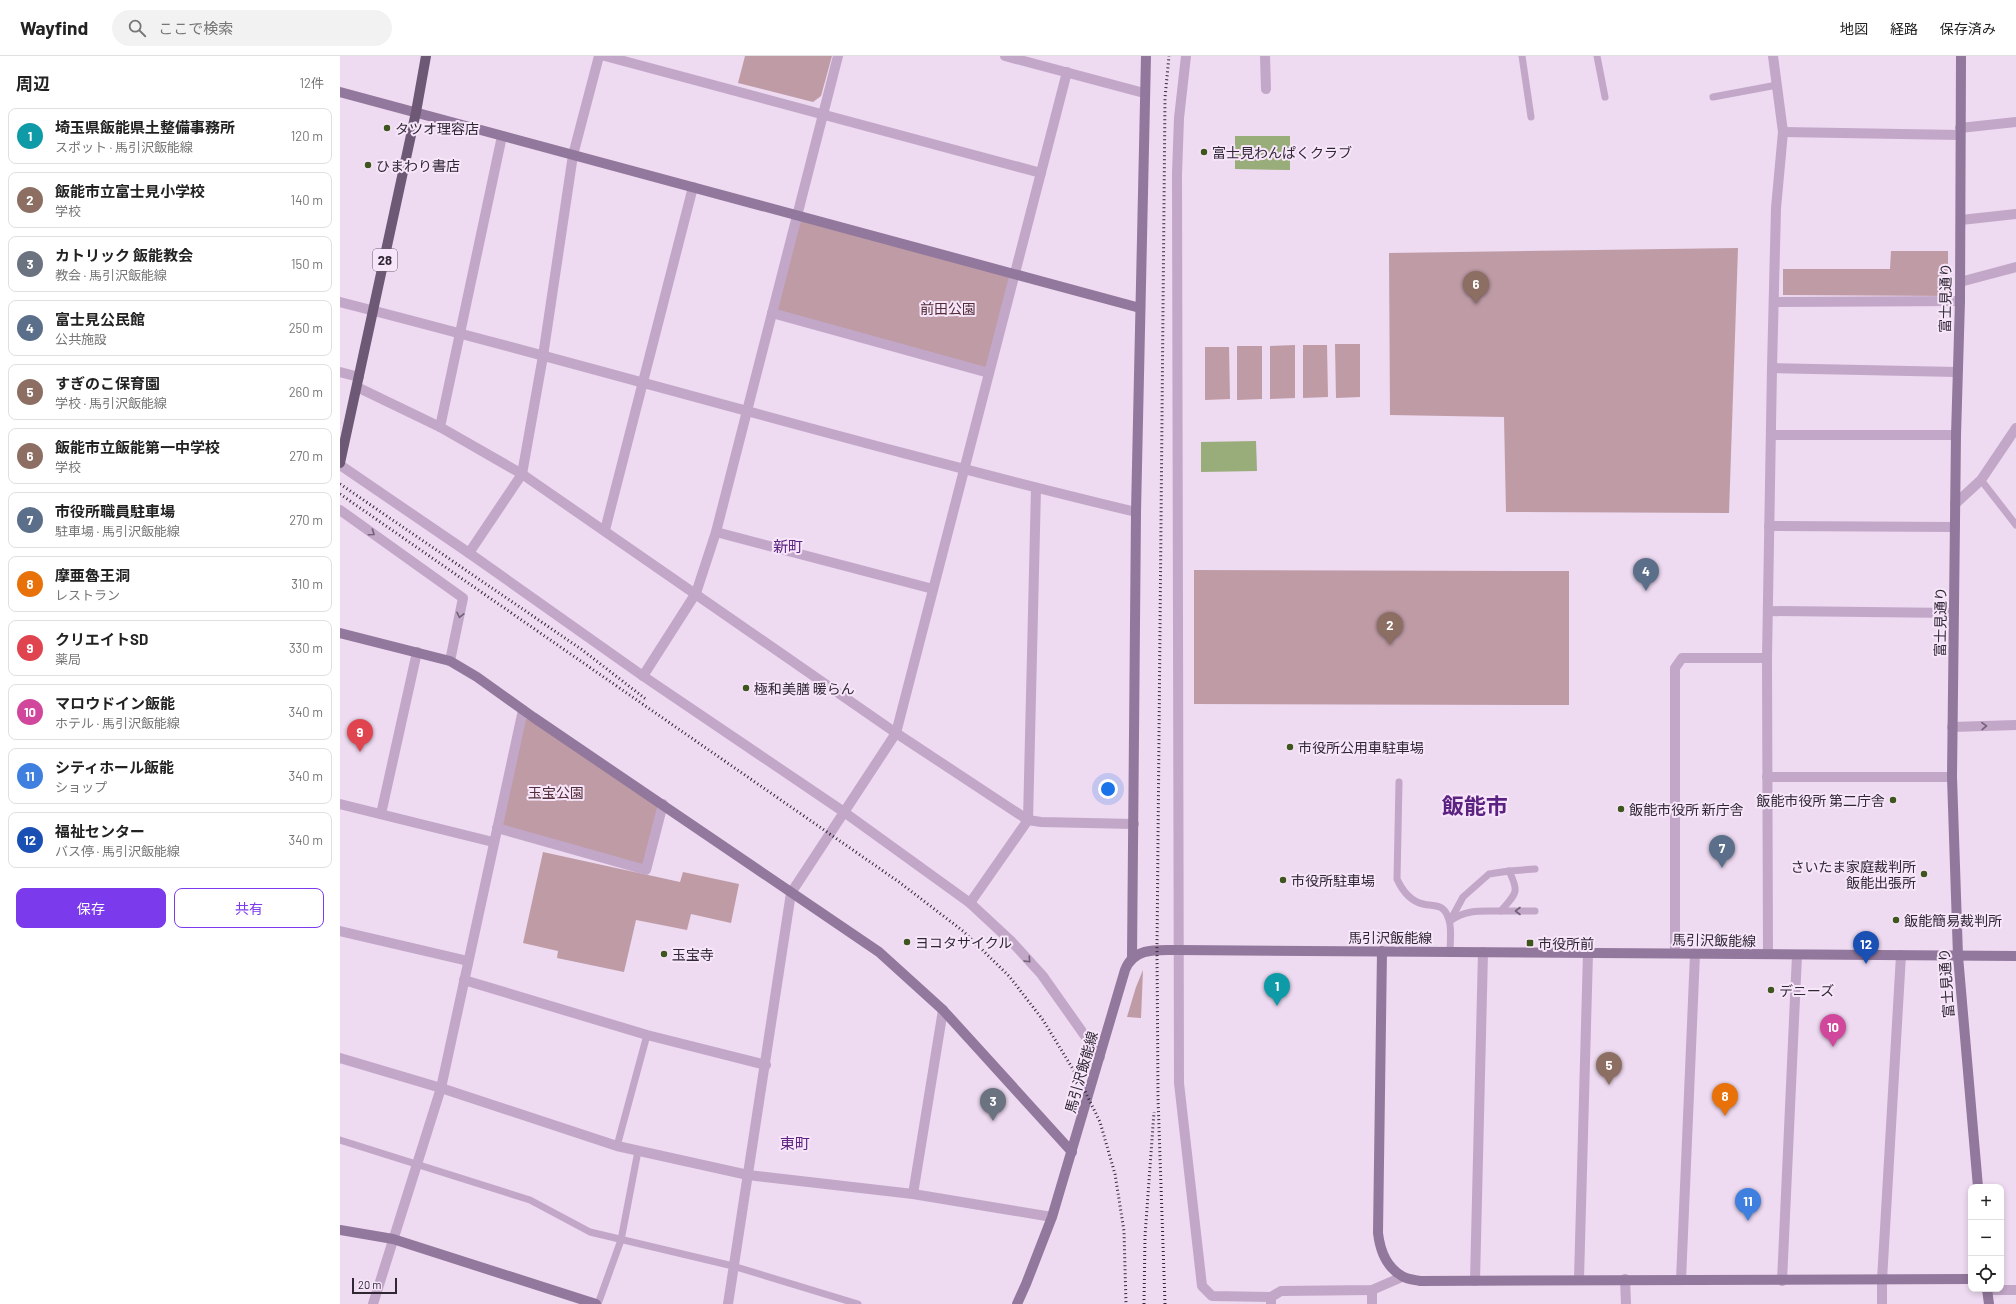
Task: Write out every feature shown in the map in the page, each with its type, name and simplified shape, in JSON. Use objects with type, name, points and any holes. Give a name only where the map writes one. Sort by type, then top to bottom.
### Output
[{"type":"main road","name":"28","points":[[340,464],[416,112],[426,56]]},
{"type":"street","points":[[470,553],[522,474],[543,356],[573,155],[599,56]]},
{"type":"street","points":[[605,56],[1041,173]]},
{"type":"street","points":[[643,676],[696,593],[716,532],[838,56]]},
{"type":"street","points":[[1005,56],[1144,93]]},
{"type":"street","points":[[1132,958],[1136,512],[1146,56]]},
{"type":"street","points":[[1186,56],[1179,118],[1177,174],[1179,1083],[1202,1286],[1212,1296],[1271,1300],[1282,1291],[1372,1290],[1402,1277]]},
{"type":"street","points":[[1265,56],[1266,89]]},
{"type":"street","points":[[1768,954],[1767,658],[1769,526],[1776,208],[1783,132],[1773,56]]},
{"type":"street","name":"富士見通り","points":[[1961,56],[1960,301],[1957,372],[1952,777],[1958,956],[1978,1184]]},
{"type":"street","points":[[728,1304],[792,893],[896,733],[1067,72]]},
{"type":"street","points":[[340,92],[1140,308]]},
{"type":"street","points":[[1783,132],[1960,131],[2016,122]]},
{"type":"street","points":[[440,427],[502,136]]},
{"type":"street","points":[[605,530],[693,187]]},
{"type":"street","points":[[1961,220],[2016,214]]},
{"type":"street","points":[[1960,282],[2016,267]]},
{"type":"street","points":[[1774,302],[1960,301]]},
{"type":"street","points":[[340,302],[747,412],[1036,488],[1136,512]]},
{"type":"street","points":[[772,313],[989,372]]},
{"type":"street","points":[[1772,368],[1957,372]]},
{"type":"street","points":[[340,372],[359,377]]},
{"type":"street","points":[[357,387],[440,427],[522,474],[696,593],[896,733],[1028,820],[1041,822],[1134,824]]},
{"type":"street","points":[[1955,504],[1981,480],[2016,428]]},
{"type":"street","points":[[1771,435],[1956,435]]},
{"type":"street","points":[[340,464],[470,553],[643,676],[844,812],[970,904],[1012,942],[1042,975],[1100,1057]]},
{"type":"street","points":[[970,904],[1028,820],[1036,488]]},
{"type":"street","points":[[340,510],[463,598],[450,661]]},
{"type":"street","points":[[1769,526],[1955,527]]},
{"type":"street","points":[[716,532],[933,589]]},
{"type":"street","points":[[1768,611],[1954,613]]},
{"type":"street","points":[[340,633],[450,661],[477,676],[523,710],[879,952],[943,1010],[1072,1152]]},
{"type":"street","points":[[381,814],[417,652]]},
{"type":"street","points":[[1675,953],[1675,668],[1682,658],[1767,658]]},
{"type":"street","points":[[373,1304],[441,1088],[496,828],[523,710]]},
{"type":"street","points":[[1952,727],[2016,725]]},
{"type":"street","points":[[1767,777],[1952,777]]},
{"type":"street","points":[[340,804],[493,842]]},
{"type":"street","points":[[496,828],[646,870],[663,804]]},
{"type":"street","points":[[340,931],[468,961]]},
{"type":"street","name":"馬引沢飯能線","points":[[1017,1304],[1052,1217],[1125,970],[1132,958],[1145,951],[1382,951],[2016,956]]},
{"type":"street","points":[[1382,951],[1378,1233],[1380,1248],[1387,1262],[1402,1277],[1420,1281],[1578,1279],[1782,1281],[1968,1279]]},
{"type":"street","points":[[1476,1281],[1483,952]]},
{"type":"street","points":[[1578,1279],[1588,953]]},
{"type":"street","points":[[1681,1280],[1695,954]]},
{"type":"street","points":[[1782,1281],[1797,955]]},
{"type":"street","points":[[1882,1304],[1882,1280],[1901,955]]},
{"type":"street","points":[[464,980],[648,1035],[766,1065]]},
{"type":"street","points":[[913,1194],[943,1010]]},
{"type":"street","points":[[340,1058],[441,1088],[617,1146],[638,1151],[748,1175],[913,1194],[1052,1217]]},
{"type":"street","points":[[340,1230],[394,1239],[580,1302],[597,1304]]},
{"type":"street","points":[[1625,1279],[1626,1304]]},
{"type":"street","points":[[1372,1290],[1372,1304]]},
{"type":"street","points":[[2004,1290],[2016,1290]]},
{"type":"street","points":[[1987,1292],[1989,1304]]},
{"type":"lane","points":[[1522,56],[1531,117]]},
{"type":"lane","points":[[1597,56],[1605,97]]},
{"type":"lane","points":[[1713,96],[1777,85]]},
{"type":"lane","points":[[1981,480],[2016,525]]},
{"type":"lane","points":[[1399,782],[1397,879],[1401,888],[1409,897],[1422,904],[1437,904],[1444,910],[1450,921]]},
{"type":"lane","points":[[1450,952],[1450,921],[1463,897],[1489,874],[1535,869]]},
{"type":"lane","points":[[1501,911],[1515,895],[1516,886],[1510,871]]},
{"type":"lane","points":[[1450,921],[1458,915],[1468,912],[1535,911]]},
{"type":"lane","points":[[617,1146],[648,1035]]},
{"type":"lane","points":[[340,1140],[530,1200],[590,1232],[733,1266],[858,1304]]},
{"type":"lane","points":[[597,1304],[621,1240],[638,1151]]},
{"type":"green space","points":[[745,56],[832,56],[821,96],[813,102],[738,83]]},
{"type":"green space","name":"前田公園","points":[[797,215],[1015,274],[989,373],[772,313]]},
{"type":"green space","points":[[1738,248],[1729,513],[1506,512],[1504,417],[1390,415],[1389,253]]},
{"type":"green space","points":[[1891,251],[1948,251],[1948,296],[1783,295],[1783,269],[1890,269]]},
{"type":"green space","points":[[1335,344],[1360,344],[1360,397],[1336,398]]},
{"type":"green space","points":[[1295,345],[1295,398],[1270,399],[1270,346]]},
{"type":"green space","points":[[1303,345],[1327,345],[1328,397],[1303,398]]},
{"type":"green space","points":[[1237,346],[1262,346],[1262,399],[1237,400]]},
{"type":"green space","points":[[1205,347],[1229,347],[1230,399],[1205,400]]},
{"type":"green space","points":[[1194,570],[1569,571],[1569,705],[1194,704]]},
{"type":"green space","name":"玉宝公園","points":[[533,717],[663,804],[646,870],[497,828],[521,720]]},
{"type":"green space","points":[[543,852],[680,882],[683,872],[739,884],[731,923],[691,914],[687,930],[636,920],[624,972],[557,958],[558,951],[523,943]]},
{"type":"green space","points":[[1143,970],[1141,1018],[1127,1017],[1136,987]]},
{"type":"shaded area","points":[[1235,136],[1290,136],[1290,170],[1235,169]]},
{"type":"shaded area","points":[[1256,441],[1257,471],[1201,472],[1201,442]]},
{"type":"railway","points":[[1165,1304],[1158,1098],[1157,950],[1165,98],[1169,56]]},
{"type":"railway","points":[[340,484],[581,649],[647,700]]},
{"type":"railway","points":[[340,494],[899,882],[963,931],[1009,976],[1043,1020],[1079,1079],[1100,1122],[1115,1174],[1124,1231],[1126,1304]]},
{"type":"railway","points":[[1144,1304],[1145,1236],[1154,1112]]},
{"type":"place","name":"タツオ理容店","points":[[387,128]]},
{"type":"place","name":"富士見わんぱくクラブ","points":[[1204,152]]},
{"type":"place","name":"ひまわり書店","points":[[368,165]]},
{"type":"place","name":"飯能市立飯能第一中学校","points":[[1476,304]]},
{"type":"place","name":"富士見公民館","points":[[1646,591]]},
{"type":"place","name":"飯能市立富士見小学校","points":[[1390,645]]},
{"type":"place","name":"極和美膳 暖らん","points":[[746,688]]},
{"type":"place","name":"市役所公用車駐車場","points":[[1290,747]]},
{"type":"place","name":"クリエイトSD","points":[[360,752]]},
{"type":"place","name":"飯能市役所 第二庁舎","points":[[1893,800]]},
{"type":"place","name":"飯能市役所 新庁舎","points":[[1621,809]]},
{"type":"place","name":"市役所職員駐車場","points":[[1722,868]]},
{"type":"place","name":"さいたま家庭裁判所 飯能出張所","points":[[1924,874]]},
{"type":"place","name":"市役所駐車場","points":[[1283,880]]},
{"type":"place","name":"飯能簡易裁判所","points":[[1896,920]]},
{"type":"place","name":"ヨコタサイクル","points":[[907,942]]},
{"type":"place","name":"市役所前","points":[[1530,943]]},
{"type":"place","name":"玉宝寺","points":[[664,954]]},
{"type":"place","name":"福祉センター","points":[[1866,964]]},
{"type":"place","name":"デニーズ","points":[[1771,990]]},
{"type":"place","name":"埼玉県飯能県土整備事務所","points":[[1277,1006]]},
{"type":"place","name":"マロウドイン飯能","points":[[1833,1047]]},
{"type":"place","name":"すぎのこ保育園","points":[[1609,1085]]},
{"type":"place","name":"摩亜魯王洞","points":[[1725,1116]]},
{"type":"place","name":"カトリック 飯能教会","points":[[993,1121]]},
{"type":"place","name":"シティホール飯能","points":[[1748,1221]]},
{"type":"district","name":"新町","points":[[788,546]]},
{"type":"district","name":"飯能市","points":[[1475,805]]},
{"type":"district","name":"東町","points":[[795,1143]]}]
